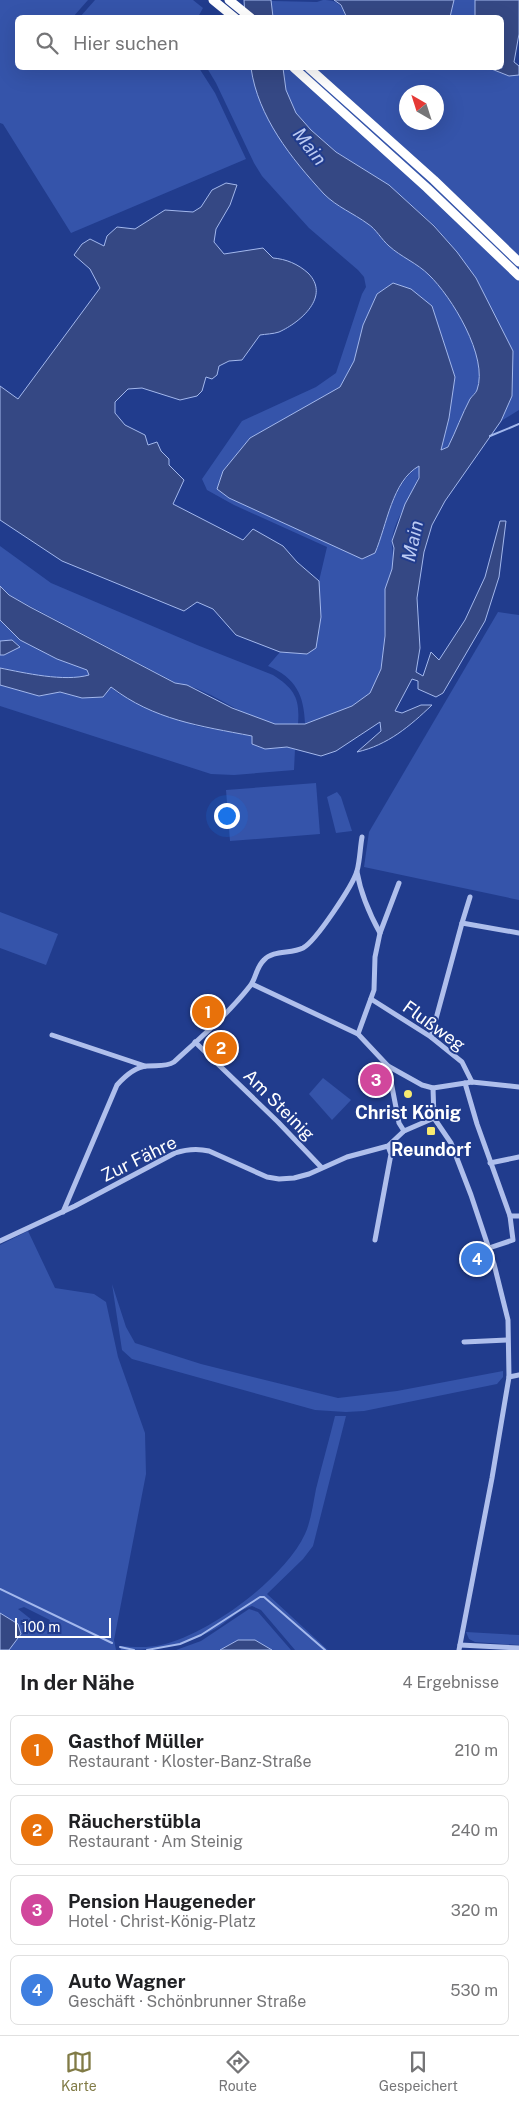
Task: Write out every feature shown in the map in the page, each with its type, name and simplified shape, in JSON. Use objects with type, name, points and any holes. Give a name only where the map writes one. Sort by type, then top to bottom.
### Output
[{"type":"highway","points":[[213,0],[231,15]]},
{"type":"highway","points":[[229,0],[247,15]]},
{"type":"highway","points":[[296,70],[427,188],[519,276]]},
{"type":"highway","points":[[310,70],[434,180],[519,262]]},
{"type":"street","points":[[362,837],[357,872],[360,889],[368,911],[380,933]]},
{"type":"street","points":[[63,1212],[117,1085],[129,1074],[146,1066],[170,1064],[230,1009],[252,984],[265,958],[270,955],[298,951],[308,945],[344,896],[357,872]]},
{"type":"street","points":[[358,1034],[371,999],[376,978],[375,957],[380,933],[399,883]]},
{"type":"street","points":[[431,1038],[470,897]]},
{"type":"street","points":[[462,923],[519,933]]},
{"type":"street","points":[[252,984],[358,1034],[388,1066],[408,1078],[433,1088],[468,1083],[519,1087]]},
{"type":"street","name":"Flußweg","points":[[371,999],[431,1038],[462,1062],[477,1124],[510,1216],[513,1240],[489,1248]]},
{"type":"street","points":[[52,1035],[146,1066]]},
{"type":"street","name":"Am Steinig","points":[[195,1042],[278,1122],[321,1167]]},
{"type":"street","points":[[388,1066],[399,1123],[404,1131]]},
{"type":"street","points":[[433,1088],[434,1118],[450,1143],[489,1248],[508,1320],[509,1376],[492,1478],[459,1647],[519,1648]]},
{"type":"street","name":"Zur Fähre","points":[[0,1241],[63,1212],[175,1153],[187,1149],[209,1151],[249,1170],[280,1179],[309,1174],[347,1157],[388,1146],[404,1131],[434,1118]]},
{"type":"street","points":[[375,1240],[391,1154],[388,1146]]},
{"type":"street","points":[[490,1164],[519,1157]]},
{"type":"street","points":[[510,1216],[519,1216]]},
{"type":"street","points":[[464,1342],[508,1340]]},
{"type":"street","points":[[509,1376],[519,1375]]},
{"type":"shaded area","points":[[0,0],[88,0],[75,15],[15,15],[15,70],[200,70],[215,93],[246,159],[71,233],[3,124],[0,123]]},
{"type":"shaded area","points":[[95,0],[193,0],[203,8],[199,15],[82,15]]},
{"type":"shaded area","points":[[323,0],[332,1],[338,4],[345,15],[273,15],[271,1],[317,2]]},
{"type":"shaded area","points":[[454,0],[475,0],[475,15],[451,15]]},
{"type":"shaded area","points":[[208,70],[251,70],[255,86],[269,120],[300,166],[329,199],[371,226],[389,246],[429,275],[448,297],[457,312],[466,328],[478,361],[480,377],[477,390],[470,399],[448,447],[441,450],[449,419],[455,377],[432,306],[393,283],[377,294],[363,325],[354,361],[340,388],[250,438],[223,471],[217,489],[375,553],[396,494],[410,473],[420,465],[416,484],[394,530],[392,540],[393,566],[385,592],[384,644],[380,672],[376,683],[370,693],[357,703],[339,712],[305,724],[303,704],[297,689],[285,676],[268,666],[280,652],[307,654],[321,617],[319,581],[327,547],[234,505],[207,490],[202,479],[242,421],[316,387],[336,373],[366,287],[364,277],[358,270],[309,228],[262,176]]},
{"type":"shaded area","points":[[283,70],[494,70],[508,76],[519,75],[519,410],[501,421],[512,396],[513,352],[476,278],[457,252],[435,226],[389,185],[335,151],[311,130],[296,113],[286,90]]},
{"type":"shaded area","points":[[0,546],[51,583],[273,675],[286,685],[294,695],[298,708],[298,724],[274,724],[261,720],[200,690],[176,683],[9,595],[0,586]]},
{"type":"shaded area","points":[[498,612],[519,615],[519,900],[364,867],[369,832]]},
{"type":"shaded area","points":[[0,620],[20,640],[57,659],[87,670],[89,675],[67,678],[0,668],[0,655],[4,655],[20,646],[12,640],[0,641]]},
{"type":"shaded area","points":[[0,685],[39,696],[60,692],[82,698],[111,687],[119,694],[196,726],[252,736],[252,744],[265,749],[287,747],[295,749],[294,770],[234,775],[211,774],[0,706]]},
{"type":"shaded area","points":[[316,783],[320,834],[230,841],[226,790]]},
{"type":"shaded area","points":[[337,792],[341,797],[352,831],[336,833],[327,797]]},
{"type":"shaded area","points":[[0,912],[58,934],[46,965],[0,948]]},
{"type":"shaded area","points":[[323,1078],[351,1100],[332,1120],[309,1094]]},
{"type":"shaded area","points":[[28,1231],[55,1288],[94,1294],[106,1302],[118,1357],[145,1433],[146,1474],[114,1640],[116,1650],[9,1650],[21,1634],[18,1624],[0,1613],[0,1245]],"holes":[[[24,1607],[50,1620],[46,1631],[18,1609]]]},
{"type":"shaded area","points":[[112,1284],[126,1327],[135,1343],[201,1364],[338,1398],[397,1391],[503,1371],[503,1377],[497,1384],[364,1411],[315,1410],[132,1359],[122,1350]]},
{"type":"shaded area","points":[[335,1416],[346,1416],[313,1546],[303,1559],[267,1594],[328,1650],[295,1650],[261,1610],[252,1606],[197,1638],[160,1647],[121,1650],[120,1646],[146,1647],[161,1645],[201,1629],[243,1602],[280,1569],[295,1551],[307,1529]]},
{"type":"shaded area","points":[[249,1609],[258,1612],[291,1650],[272,1650],[255,1640],[238,1640],[220,1650],[176,1650],[201,1641]]},
{"type":"shaded area","points":[[466,1632],[519,1635],[519,1645],[475,1642],[469,1639]]},
{"type":"water","points":[[244,0],[271,0],[273,15],[245,15]]},
{"type":"water","points":[[334,0],[454,0],[450,15],[346,15],[341,5]]},
{"type":"water","points":[[475,0],[519,0],[519,34],[514,62],[519,66],[519,75],[509,76],[494,70],[504,70],[504,15],[475,15]]},
{"type":"water","name":"Main","points":[[251,70],[283,70],[286,90],[296,113],[311,130],[336,152],[389,185],[434,226],[457,252],[476,278],[513,351],[512,396],[501,421],[445,501],[432,525],[424,552],[417,598],[420,648],[416,672],[423,676],[431,652],[439,660],[465,620],[485,577],[500,521],[506,521],[499,577],[485,621],[443,693],[436,697],[418,689],[418,681],[412,679],[395,711],[402,713],[421,705],[432,705],[389,740],[357,752],[381,731],[380,722],[336,751],[321,756],[287,747],[265,749],[252,744],[252,736],[178,720],[144,707],[111,687],[103,697],[82,698],[60,692],[39,696],[0,685],[0,668],[68,678],[89,675],[87,670],[57,659],[20,640],[0,620],[0,586],[9,595],[30,607],[175,683],[187,685],[232,708],[275,724],[305,724],[352,706],[370,693],[381,669],[385,636],[385,589],[392,569],[394,548],[392,541],[405,504],[419,478],[419,466],[402,482],[396,493],[375,553],[362,559],[229,498],[217,489],[223,471],[250,438],[340,387],[354,361],[363,325],[377,294],[393,283],[411,289],[432,306],[455,377],[449,418],[441,450],[448,447],[470,399],[477,390],[479,376],[478,361],[466,328],[438,285],[414,263],[389,246],[371,226],[324,194],[278,136],[268,120],[255,86]]},
{"type":"water","points":[[226,183],[237,185],[230,205],[216,229],[214,242],[224,254],[263,248],[273,258],[296,265],[308,273],[314,282],[315,299],[304,315],[288,328],[277,333],[260,335],[242,360],[229,361],[219,366],[217,375],[212,379],[206,377],[202,391],[197,396],[180,400],[142,388],[128,389],[115,402],[115,413],[125,425],[145,435],[148,445],[157,442],[161,451],[169,459],[169,465],[184,480],[173,504],[243,540],[253,529],[283,546],[297,562],[319,581],[321,617],[316,648],[307,654],[280,652],[236,635],[213,609],[197,602],[184,611],[62,561],[0,520],[0,386],[18,399],[100,288],[90,269],[74,255],[82,244],[90,239],[104,246],[107,236],[117,227],[135,229],[165,210],[193,212],[201,207],[212,190]]},
{"type":"water","points":[[12,640],[20,647],[0,655],[0,641]]},
{"type":"water","points":[[0,1613],[18,1624],[21,1634],[9,1650],[0,1650]]},
{"type":"water","points":[[238,1640],[255,1640],[272,1650],[220,1650]]},
{"type":"waterway","points":[[490,436],[519,424]]},
{"type":"waterway","points":[[0,1589],[112,1643]]},
{"type":"waterway","points":[[147,1650],[180,1644],[201,1635],[260,1597],[264,1597],[325,1650]]},
{"type":"waterway","points":[[120,1647],[134,1650]]},
{"type":"place","name":"Gasthof Müller","points":[[208,1012]]},
{"type":"place","name":"Räucherstübla","points":[[221,1048]]},
{"type":"place","name":"Pension Haugeneder","points":[[376,1080]]},
{"type":"place","name":"Christ König","points":[[408,1094]]},
{"type":"place","name":"Reundorf","points":[[431,1131]]},
{"type":"place","name":"Auto Wagner","points":[[477,1259]]}]
